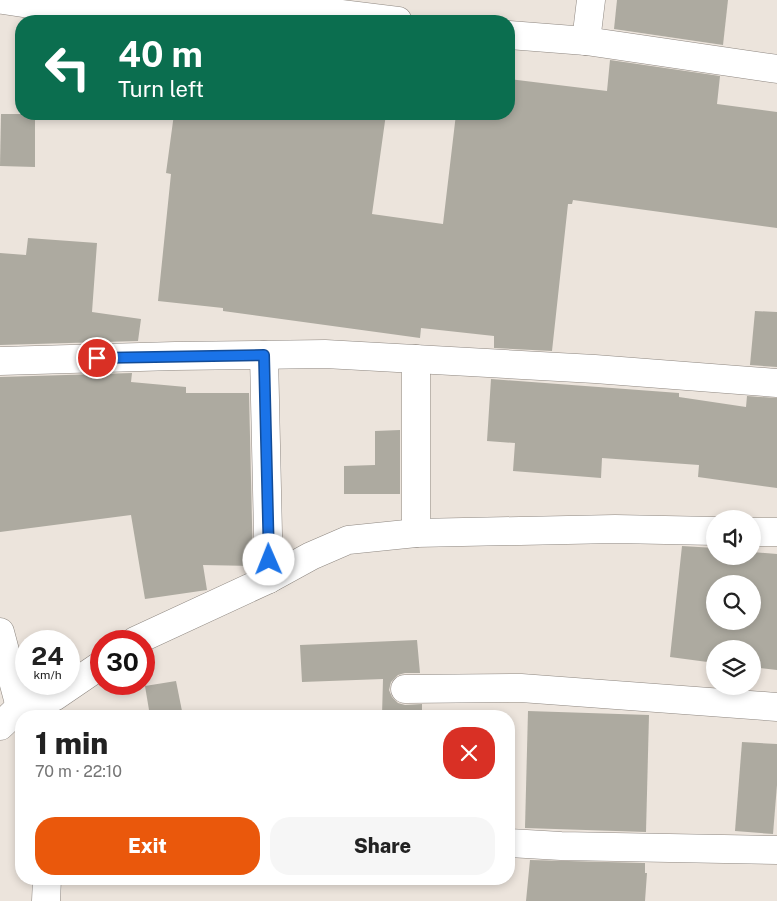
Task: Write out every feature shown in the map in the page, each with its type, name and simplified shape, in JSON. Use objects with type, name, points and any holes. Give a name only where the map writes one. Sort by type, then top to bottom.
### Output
[{"type":"street","points":[[3,0],[37,3],[302,5],[362,15]]},
{"type":"street","points":[[586,41],[591,0]]},
{"type":"street","points":[[515,35],[586,41],[777,69]]},
{"type":"street","points":[[0,361],[326,354],[595,369],[777,383]]},
{"type":"street","points":[[264,355],[270,579]]},
{"type":"street","points":[[416,359],[416,533]]},
{"type":"street","points":[[155,632],[270,579],[311,556],[348,540],[416,533],[615,529],[706,531]]},
{"type":"street","points":[[761,532],[777,532]]},
{"type":"street","points":[[0,632],[20,707]]},
{"type":"street","points":[[17,710],[20,707],[54,707],[90,674]]},
{"type":"street","points":[[405,689],[521,688],[777,707]]},
{"type":"street","points":[[0,726],[15,712]]},
{"type":"street","points":[[515,843],[777,850]]},
{"type":"street","points":[[46,901],[47,885]]},
{"type":"building","points":[[617,0],[728,0],[723,45],[614,29]]},
{"type":"building","points":[[610,60],[720,76],[717,104],[777,112],[777,228],[573,200],[572,204],[568,204],[552,351],[494,348],[494,336],[421,328],[420,338],[223,311],[223,308],[158,301],[171,174],[166,173],[173,120],[385,120],[372,214],[443,224],[455,120],[515,120],[515,80],[607,91]]},
{"type":"building","points":[[1,114],[15,114],[15,120],[35,120],[35,167],[0,166]]},
{"type":"building","points":[[28,238],[97,243],[92,312],[141,319],[138,341],[0,345],[0,253],[26,255]]},
{"type":"building","points":[[755,311],[777,312],[777,367],[750,365]]},
{"type":"building","points":[[132,373],[131,382],[186,387],[186,393],[249,393],[253,566],[203,565],[207,590],[145,599],[131,515],[0,532],[0,377]]},
{"type":"building","points":[[491,379],[679,393],[679,397],[746,407],[747,396],[777,398],[777,488],[698,477],[699,465],[602,458],[601,478],[513,471],[515,443],[487,441]]},
{"type":"building","points":[[400,430],[400,494],[344,494],[344,466],[375,465],[375,431]]},
{"type":"building","points":[[682,546],[706,547],[706,565],[761,565],[761,553],[777,554],[777,670],[761,668],[761,640],[706,640],[706,662],[670,657]]},
{"type":"building","points":[[417,640],[420,673],[398,675],[391,682],[389,690],[392,697],[398,703],[405,705],[422,704],[422,710],[382,710],[383,679],[302,682],[300,645]]},
{"type":"building","points":[[176,681],[182,710],[149,710],[146,695],[155,695],[155,684]]},
{"type":"building","points":[[528,711],[649,715],[646,832],[525,828]]},
{"type":"building","points":[[742,742],[777,744],[777,785],[773,834],[735,831]]},
{"type":"building","points":[[530,860],[645,863],[645,873],[647,873],[645,901],[526,901]]},
{"type":"route","points":[[97,358],[264,355],[269,560]]}]
